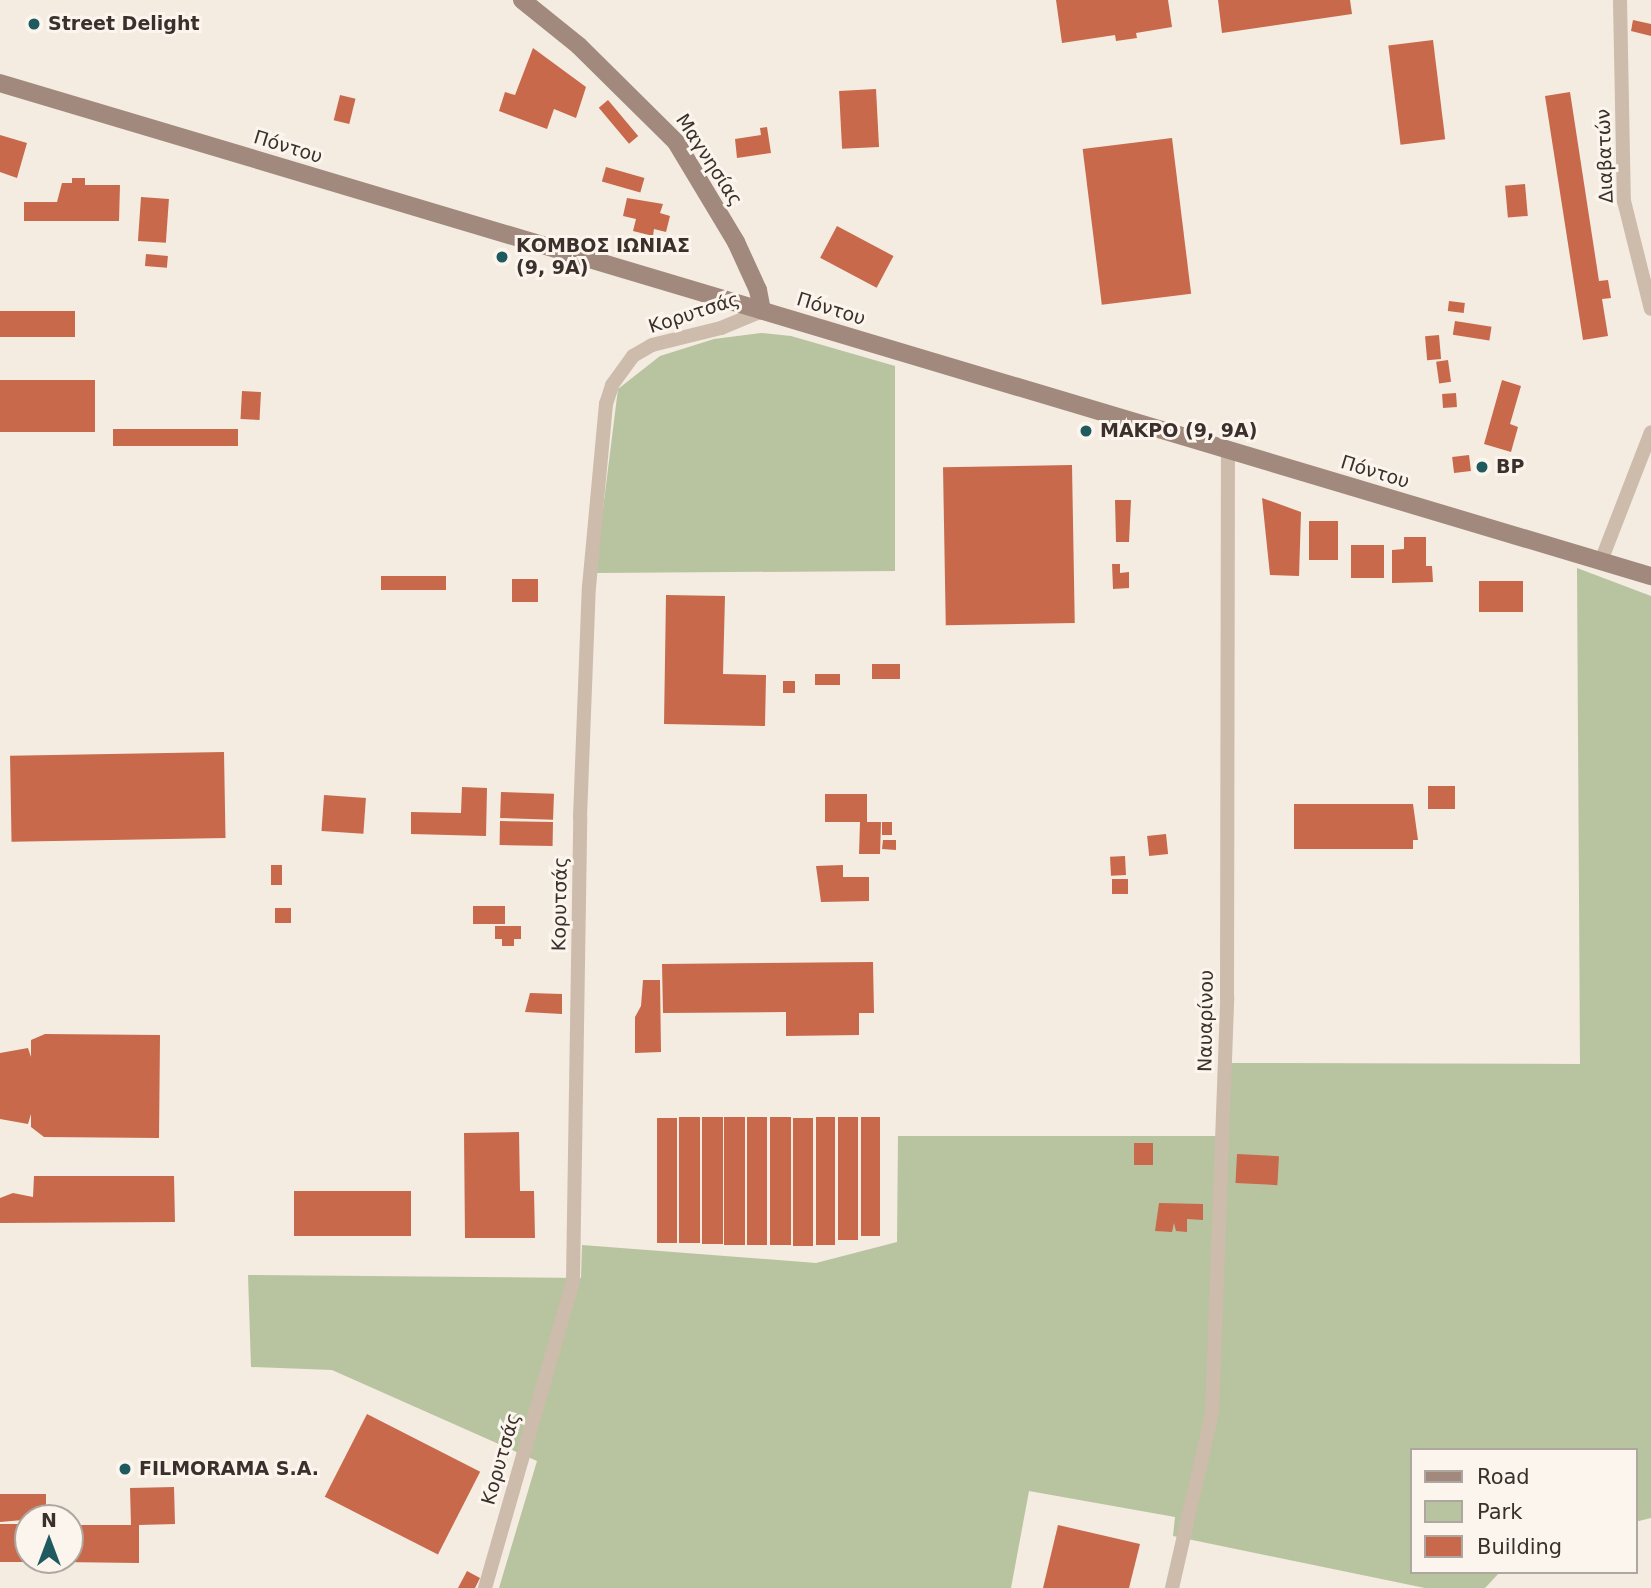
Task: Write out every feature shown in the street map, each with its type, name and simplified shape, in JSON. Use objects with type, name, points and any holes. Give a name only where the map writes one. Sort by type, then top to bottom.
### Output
[{"type":"street","name":"Μαγνησίας","points":[[522,0],[579,46],[676,142],[741,251],[762,311]]},
{"type":"street","name":"Διαβατών","points":[[1620,0],[1624,201],[1651,309]]},
{"type":"street","name":"Πόντου","points":[[0,83],[1651,576]]},
{"type":"street","name":"Κορυτσάς","points":[[485,1588],[573,1281],[583,749],[589,587],[606,404],[622,369],[643,351],[721,328],[762,311]]},
{"type":"street","points":[[1601,561],[1651,432]]},
{"type":"street","name":"Ναυαρίνου","points":[[1172,1588],[1212,1414],[1227,997],[1228,450]]},
{"type":"green space","points":[[761,333],[791,336],[895,366],[895,571],[595,573],[618,389],[660,356],[714,339]]},
{"type":"green space","points":[[1577,568],[1651,596],[1651,1518],[1637,1522],[1637,1448],[1410,1448],[1410,1574],[1498,1574],[1485,1588],[1425,1588],[1173,1536],[1175,1517],[1029,1491],[1011,1588],[499,1588],[537,1461],[332,1370],[251,1367],[248,1275],[581,1278],[582,1245],[816,1263],[897,1242],[898,1136],[1226,1136],[1229,1063],[1580,1064]]},
{"type":"building","points":[[1056,0],[1168,0],[1172,27],[1136,33],[1137,38],[1116,41],[1115,35],[1062,43]]},
{"type":"building","points":[[1218,0],[1350,0],[1352,14],[1222,33]]},
{"type":"building","points":[[1633,20],[1651,24],[1651,36],[1631,31]]},
{"type":"building","points":[[1433,40],[1445,139],[1401,145],[1388,45]]},
{"type":"building","points":[[533,48],[586,87],[576,118],[554,109],[547,129],[499,111],[505,92],[515,95]]},
{"type":"building","points":[[876,89],[879,147],[842,149],[839,91]]},
{"type":"building","points":[[1570,92],[1599,281],[1608,280],[1611,298],[1602,299],[1608,336],[1583,340],[1545,96]]},
{"type":"building","points":[[340,95],[356,99],[349,124],[334,120]]},
{"type":"building","points":[[608,100],[638,136],[629,144],[599,108]]},
{"type":"building","points":[[767,127],[771,153],[737,158],[735,139],[761,135],[760,128]]},
{"type":"building","points":[[0,135],[27,143],[17,178],[0,172]]},
{"type":"building","points":[[1172,138],[1191,294],[1102,305],[1083,149]]},
{"type":"building","points":[[606,167],[644,178],[640,192],[602,181]]},
{"type":"building","points":[[72,178],[85,178],[85,185],[120,185],[119,221],[24,221],[24,202],[57,202],[62,183],[72,183]]},
{"type":"building","points":[[1525,184],[1528,216],[1508,218],[1505,186]]},
{"type":"building","points":[[141,197],[169,199],[166,243],[138,241]]},
{"type":"building","points":[[627,198],[663,204],[660,213],[670,216],[666,232],[654,229],[653,236],[633,231],[636,219],[623,216]]},
{"type":"building","points":[[837,226],[894,256],[877,288],[820,258]]},
{"type":"building","points":[[146,254],[168,256],[167,268],[145,266]]},
{"type":"building","points":[[1449,301],[1465,303],[1464,313],[1448,311]]},
{"type":"building","points":[[0,311],[75,311],[75,337],[0,337]]},
{"type":"building","points":[[1455,321],[1492,327],[1489,341],[1453,335]]},
{"type":"building","points":[[1439,335],[1441,359],[1427,360],[1425,336]]},
{"type":"building","points":[[1448,360],[1451,382],[1439,383],[1436,362]]},
{"type":"building","points":[[0,380],[95,380],[95,432],[0,432]]},
{"type":"building","points":[[1502,380],[1521,386],[1510,424],[1518,427],[1511,452],[1484,444]]},
{"type":"building","points":[[242,391],[261,392],[260,420],[241,419]]},
{"type":"building","points":[[1456,393],[1457,407],[1443,408],[1442,394]]},
{"type":"building","points":[[113,429],[238,429],[238,446],[113,446]]},
{"type":"building","points":[[1469,455],[1471,471],[1454,473],[1452,457]]},
{"type":"building","points":[[1072,465],[1075,623],[946,625],[943,467]]},
{"type":"building","points":[[1262,498],[1301,512],[1299,576],[1270,575]]},
{"type":"building","points":[[1115,500],[1131,500],[1129,542],[1116,542]]},
{"type":"building","points":[[1309,521],[1338,521],[1338,560],[1309,560]]},
{"type":"building","points":[[1404,537],[1426,537],[1426,566],[1432,566],[1433,582],[1392,583],[1392,550],[1404,549]]},
{"type":"building","points":[[1351,545],[1384,545],[1384,578],[1351,578]]},
{"type":"building","points":[[1112,564],[1120,564],[1120,573],[1129,572],[1129,588],[1113,589]]},
{"type":"building","points":[[381,576],[446,576],[446,590],[381,590]]},
{"type":"building","points":[[512,579],[538,579],[538,602],[512,602]]},
{"type":"building","points":[[1479,581],[1523,581],[1523,612],[1479,612]]},
{"type":"building","points":[[666,595],[725,596],[723,674],[766,675],[765,726],[664,724]]},
{"type":"building","points":[[872,664],[900,664],[900,679],[872,679]]},
{"type":"building","points":[[815,674],[840,674],[840,685],[815,685]]},
{"type":"building","points":[[783,681],[795,681],[795,693],[783,693]]},
{"type":"building","points":[[224,752],[226,838],[12,842],[10,756]]},
{"type":"building","points":[[1428,786],[1455,786],[1455,809],[1428,809]]},
{"type":"building","points":[[462,787],[487,788],[486,836],[411,834],[411,812],[461,813]]},
{"type":"building","points":[[501,792],[554,794],[553,820],[500,818]]},
{"type":"building","points":[[825,794],[867,794],[867,822],[881,822],[880,854],[859,854],[860,822],[825,822]]},
{"type":"building","points":[[324,795],[366,798],[363,834],[321,831]]},
{"type":"building","points":[[1294,804],[1413,804],[1418,840],[1413,840],[1413,849],[1294,849]]},
{"type":"building","points":[[500,821],[553,822],[553,846],[500,845]]},
{"type":"building","points":[[882,822],[892,822],[892,835],[882,835]]},
{"type":"building","points":[[1166,834],[1168,854],[1149,856],[1147,836]]},
{"type":"building","points":[[883,840],[896,840],[896,850],[882,849]]},
{"type":"building","points":[[1125,856],[1126,875],[1111,876],[1110,857]]},
{"type":"building","points":[[271,865],[282,865],[282,885],[271,885]]},
{"type":"building","points":[[843,865],[843,877],[869,877],[869,901],[821,902],[816,866]]},
{"type":"building","points":[[1112,879],[1128,879],[1128,894],[1112,894]]},
{"type":"building","points":[[473,906],[505,906],[505,924],[473,924]]},
{"type":"building","points":[[275,908],[291,908],[291,923],[275,923]]},
{"type":"building","points":[[495,926],[521,926],[521,939],[514,939],[514,946],[502,946],[502,939],[495,939]]},
{"type":"building","points":[[873,962],[874,1013],[859,1013],[859,1035],[786,1036],[786,1012],[663,1013],[662,964]]},
{"type":"building","points":[[643,980],[660,980],[661,1052],[635,1053],[635,1017],[641,1006]]},
{"type":"building","points":[[530,993],[562,994],[562,1014],[525,1012]]},
{"type":"building","points":[[45,1034],[160,1035],[159,1138],[44,1137],[31,1127],[31,1114],[28,1124],[0,1119],[0,1053],[28,1048],[31,1057],[31,1040]]},
{"type":"building","points":[[679,1117],[700,1117],[700,1243],[679,1243]]},
{"type":"building","points":[[702,1117],[723,1117],[723,1244],[702,1244]]},
{"type":"building","points":[[724,1117],[745,1117],[745,1245],[724,1245]]},
{"type":"building","points":[[747,1117],[767,1117],[767,1245],[747,1245]]},
{"type":"building","points":[[770,1117],[791,1117],[791,1245],[770,1245]]},
{"type":"building","points":[[816,1117],[835,1117],[835,1245],[816,1245]]},
{"type":"building","points":[[838,1117],[858,1117],[858,1240],[838,1240]]},
{"type":"building","points":[[861,1117],[880,1117],[880,1236],[861,1236]]},
{"type":"building","points":[[657,1118],[677,1118],[677,1243],[657,1243]]},
{"type":"building","points":[[793,1118],[813,1118],[813,1246],[793,1246]]},
{"type":"building","points":[[519,1132],[520,1191],[534,1191],[535,1238],[465,1238],[464,1133]]},
{"type":"building","points":[[1134,1143],[1153,1143],[1153,1165],[1134,1165]]},
{"type":"building","points":[[1237,1154],[1279,1156],[1277,1185],[1235,1183]]},
{"type":"building","points":[[34,1176],[174,1176],[175,1222],[0,1223],[0,1198],[13,1193],[33,1197]]},
{"type":"building","points":[[294,1191],[411,1191],[411,1236],[294,1236]]},
{"type":"building","points":[[1159,1203],[1203,1204],[1203,1220],[1187,1219],[1187,1232],[1176,1231],[1174,1223],[1172,1232],[1155,1231]]},
{"type":"building","points":[[367,1414],[480,1472],[438,1555],[325,1497]]},
{"type":"building","points":[[174,1487],[175,1524],[139,1525],[139,1563],[84,1562],[84,1525],[131,1525],[130,1488]]},
{"type":"building","points":[[0,1494],[46,1494],[46,1504],[14,1504],[14,1521],[0,1522]]},
{"type":"building","points":[[0,1524],[14,1524],[14,1562],[0,1562]]},
{"type":"building","points":[[1058,1525],[1140,1544],[1129,1588],[1043,1588]]},
{"type":"building","points":[[467,1571],[480,1578],[475,1588],[458,1588]]},
{"type":"place","name":"Street Delight","points":[[34,24]]},
{"type":"place","name":"ΚΟΜΒΟΣ ΙΩΝΙΑΣ (9, 9Α)","points":[[502,257]]},
{"type":"place","name":"ΜΑΚΡΟ (9, 9Α)","points":[[1086,431]]},
{"type":"place","name":"BP","points":[[1482,467]]},
{"type":"place","name":"FILMORAMA S.A.","points":[[125,1469]]}]
